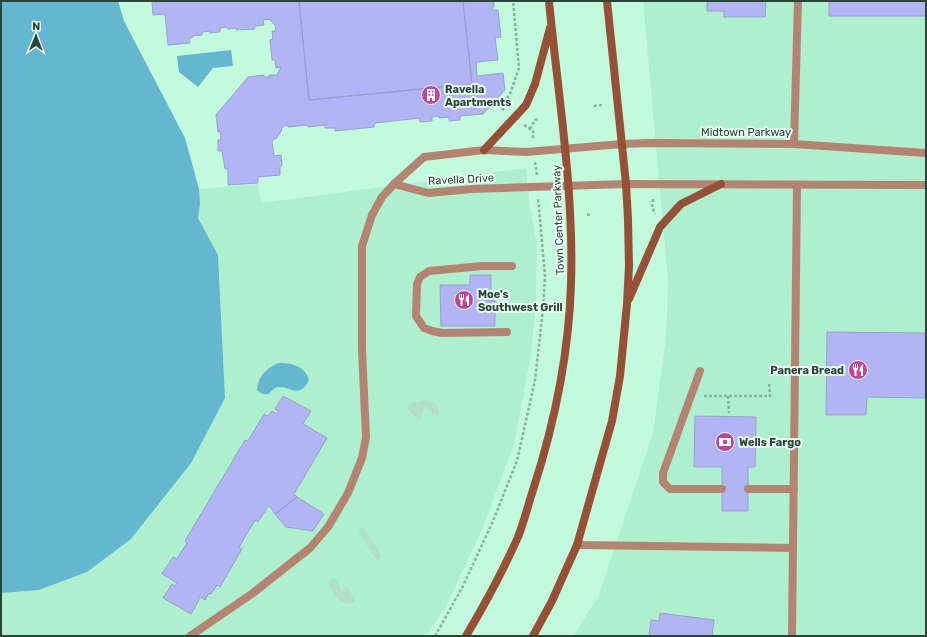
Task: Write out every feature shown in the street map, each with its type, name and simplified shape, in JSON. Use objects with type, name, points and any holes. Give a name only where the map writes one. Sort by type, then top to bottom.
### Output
[{"type":"main road","name":"Town Center Parkway","points":[[466,636],[485,604],[518,536],[544,457],[555,414],[563,370],[571,283],[568,186],[566,149],[549,1]]},
{"type":"main road","points":[[533,636],[552,601],[577,545],[612,420],[620,376],[629,266],[626,184],[607,1]]},
{"type":"main road","points":[[484,150],[526,105],[535,84],[551,23]]},
{"type":"main road","points":[[627,304],[660,227],[681,204],[721,184]]},
{"type":"street","points":[[794,144],[798,1]]},
{"type":"street","name":"Midtown Parkway","points":[[566,149],[622,144],[657,143],[794,144],[926,154]]},
{"type":"street","name":"Ravella Drive","points":[[394,184],[424,157],[484,150],[534,152],[566,149]]},
{"type":"street","points":[[190,636],[253,593],[310,548],[328,527],[348,493],[362,458],[366,437],[362,350],[362,246],[372,215],[382,197],[394,184]]},
{"type":"street","name":"Ravella Drive","points":[[394,184],[428,193],[472,189],[568,186]]},
{"type":"street","points":[[568,186],[626,184],[926,185]]},
{"type":"street","points":[[792,636],[796,185]]},
{"type":"street","points":[[507,332],[432,332],[424,328],[416,316],[417,284],[420,277],[429,271],[482,266],[512,266]]},
{"type":"street","points":[[700,371],[663,473],[663,482],[670,489],[722,489]]},
{"type":"street","points":[[748,489],[794,489]]},
{"type":"street","points":[[577,545],[793,548]]},
{"type":"path","points":[[501,108],[510,94],[519,68],[513,1]]},
{"type":"path","points":[[594,106],[602,105]]},
{"type":"path","points":[[530,129],[535,120],[538,119]]},
{"type":"path","points":[[435,636],[463,586],[494,521],[518,461],[535,380],[545,276],[538,209],[538,187],[533,131],[524,124]]},
{"type":"path","points":[[653,199],[650,208],[656,216]]},
{"type":"path","points":[[587,215],[592,214]]},
{"type":"path","points":[[700,396],[770,396],[769,382]]},
{"type":"path","points":[[728,396],[729,413]]},
{"type":"shaded area","points":[[643,1],[926,1],[926,636],[573,636],[598,597],[653,433],[666,337],[668,280]]},
{"type":"shaded area","points":[[526,168],[530,207],[537,243],[536,303],[531,355],[514,444],[482,530],[445,608],[426,636],[1,636],[1,593],[39,590],[87,572],[131,539],[225,398],[218,255],[198,218],[200,204],[199,189],[258,184],[261,203]]},
{"type":"shaded area","points":[[425,400],[438,406],[439,415],[436,416],[424,406],[420,422],[408,409],[408,404]]},
{"type":"shaded area","points":[[363,527],[381,555],[380,559],[378,560],[359,533],[360,528]]},
{"type":"shaded area","points":[[333,578],[336,579],[342,592],[346,586],[348,588],[355,601],[346,604],[334,594],[329,581]]},
{"type":"water","points":[[1,1],[118,1],[124,21],[185,138],[199,189],[200,204],[198,218],[218,255],[225,398],[191,463],[131,539],[87,572],[39,590],[1,593]]},
{"type":"water","points":[[231,50],[233,66],[213,68],[198,87],[179,72],[177,56]]},
{"type":"water","points":[[278,363],[293,365],[301,368],[309,380],[304,387],[300,390],[294,391],[279,387],[274,389],[269,394],[263,394],[258,391],[259,381],[263,374],[266,370]]},
{"type":"building","name":"Ravella Apartments","points":[[152,1],[308,1],[299,2],[309,100],[472,84],[463,1],[494,1],[494,7],[492,7],[492,10],[498,10],[501,37],[495,38],[498,60],[476,62],[477,76],[503,73],[505,90],[483,114],[460,116],[460,120],[449,121],[449,117],[439,118],[439,116],[432,117],[432,121],[420,122],[420,118],[375,123],[374,127],[335,131],[335,128],[325,128],[325,125],[308,127],[307,125],[284,126],[276,139],[275,138],[272,141],[274,156],[281,155],[282,165],[280,166],[280,175],[258,177],[258,183],[228,185],[228,169],[225,169],[222,151],[218,151],[218,140],[221,140],[220,131],[218,132],[216,115],[248,77],[264,75],[264,77],[270,77],[269,75],[277,75],[281,67],[276,68],[275,60],[272,60],[270,40],[273,39],[272,31],[276,31],[275,25],[269,19],[263,20],[264,25],[255,26],[255,29],[236,30],[236,28],[220,28],[220,32],[202,32],[202,35],[189,38],[190,43],[168,45],[165,14],[153,15]]},
{"type":"building","points":[[463,1],[472,84],[309,100],[299,2]]},
{"type":"building","points":[[707,1],[766,1],[765,17],[724,17],[724,11],[707,11]]},
{"type":"building","points":[[829,1],[926,1],[926,16],[829,16]]},
{"type":"building","name":"Moe's Southwest Grill","points":[[470,275],[491,275],[491,297],[487,297],[487,301],[495,300],[495,326],[441,326],[440,285],[470,285]]},
{"type":"building","points":[[827,332],[926,333],[926,398],[867,397],[866,415],[826,415]]},
{"type":"building","points":[[283,396],[311,411],[303,424],[327,438],[294,494],[297,497],[275,514],[269,505],[258,522],[255,520],[239,547],[242,549],[220,587],[217,585],[211,594],[209,593],[205,600],[199,596],[199,600],[191,614],[163,598],[172,584],[175,586],[177,583],[162,574],[173,557],[177,559],[187,543],[185,541],[245,440],[248,441],[264,414],[268,416],[272,411],[277,414],[279,411],[275,409]]},
{"type":"building","name":"Wells Fargo","points":[[695,416],[756,417],[755,467],[748,467],[748,511],[722,511],[722,467],[694,467]]},
{"type":"building","points":[[297,497],[324,514],[313,531],[286,527],[275,514]]},
{"type":"building","points":[[660,613],[714,620],[712,636],[649,636],[651,620],[659,621]]},
{"type":"place","name":"Ravella Apartments","points":[[431,95]]},
{"type":"place","name":"Moe's Southwest Grill","points":[[464,300]]},
{"type":"place","name":"Panera Bread","points":[[858,370]]},
{"type":"place","name":"Wells Fargo","points":[[725,442]]}]
